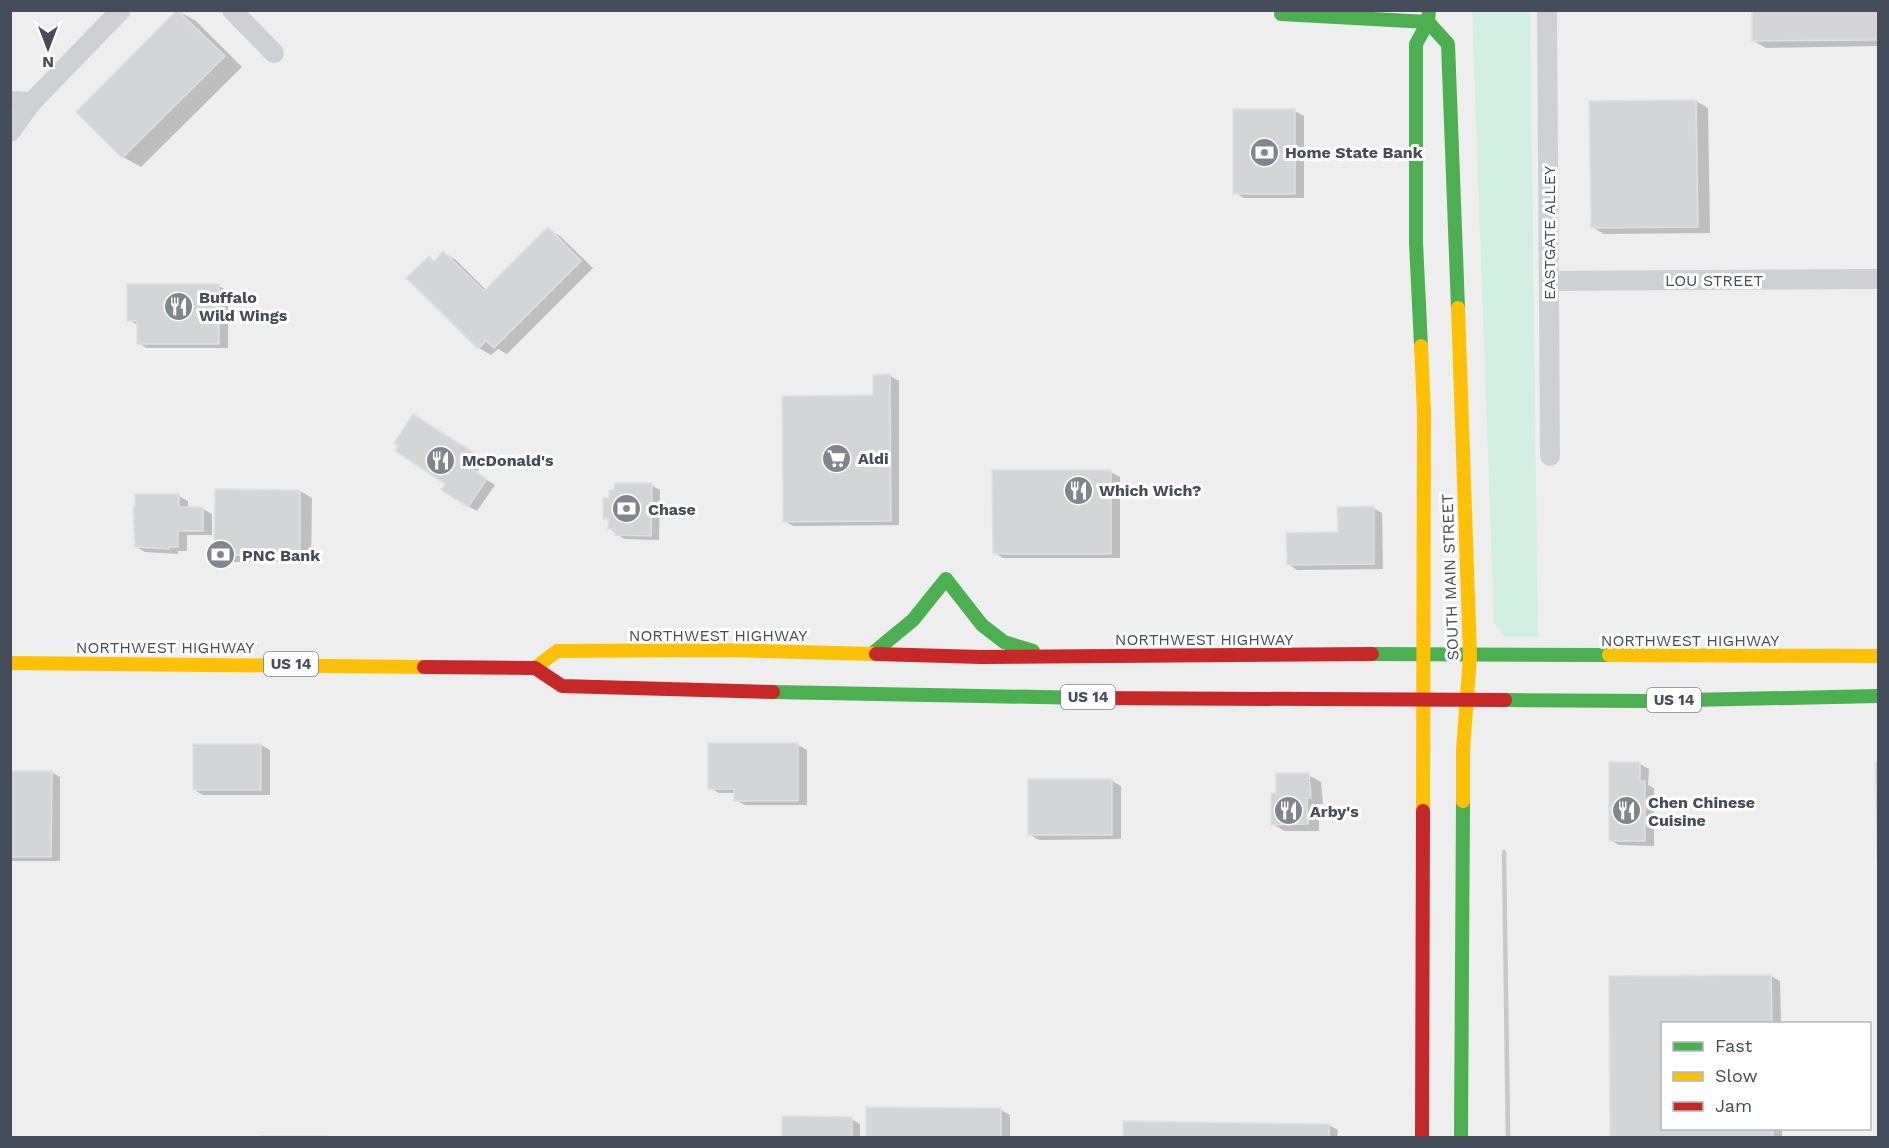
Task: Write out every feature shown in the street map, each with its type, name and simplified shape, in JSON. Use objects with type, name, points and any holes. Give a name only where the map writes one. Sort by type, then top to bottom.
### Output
[{"type":"main road","points":[[1302,10],[1281,14],[1429,16]]},
{"type":"main road","name":"SOUTH MAIN STREET","points":[[1422,1137],[1425,868],[1422,699],[1424,412],[1416,243],[1416,44],[1429,16]]},
{"type":"main road","name":"SOUTH MAIN STREET","points":[[1429,16],[1448,44],[1470,656],[1463,750],[1461,1137]]},
{"type":"main road","points":[[873,653],[913,620],[946,579],[982,626],[1004,642],[1049,656]]},
{"type":"main road","name":"NORTHWEST HIGHWAY","points":[[10,663],[535,668],[557,651],[1049,656],[1878,656]]},
{"type":"main road","name":"US 14","points":[[535,668],[562,686],[936,697],[1644,701],[1878,696]]},
{"type":"street","points":[[10,132],[32,102],[121,10]]},
{"type":"street","points":[[232,10],[274,53]]},
{"type":"street","name":"EASTGATE ALLEY","points":[[1547,10],[1550,456]]},
{"type":"street","points":[[10,101],[32,102]]},
{"type":"street","name":"LOU STREET","points":[[1549,281],[1878,279]]},
{"type":"green space","points":[[1472,11],[1530,11],[1538,637],[1505,637],[1494,623]]},
{"type":"building","points":[[177,10],[225,56],[122,158],[76,112]]},
{"type":"building","points":[[1752,10],[1878,10],[1878,40],[1752,41]]},
{"type":"building","points":[[1696,100],[1698,227],[1591,228],[1589,101]]},
{"type":"building","name":"Home State Bank","points":[[1233,109],[1295,109],[1295,194],[1233,194]]},
{"type":"building","points":[[548,227],[581,261],[494,348],[486,341],[478,349],[406,278],[429,256],[434,261],[443,251],[484,291]]},
{"type":"building","points":[[127,284],[219,284],[219,344],[137,344],[137,321],[127,321]]},
{"type":"building","name":"Aldi","points":[[890,374],[891,521],[783,522],[782,396],[873,395],[873,375]]},
{"type":"building","name":"McDonald's","points":[[413,414],[476,454],[468,466],[487,479],[468,507],[441,490],[445,484],[395,451],[398,446],[394,443]]},
{"type":"building","points":[[992,470],[1111,470],[1111,554],[993,554]]},
{"type":"building","name":"Chase","points":[[615,483],[652,483],[651,536],[615,535],[615,529],[608,529],[609,519],[603,519],[603,498],[609,498],[609,490],[614,490]]},
{"type":"building","points":[[215,489],[300,490],[300,556],[214,555]]},
{"type":"building","points":[[135,494],[179,494],[179,507],[203,507],[203,531],[178,531],[178,547],[169,547],[169,549],[135,547],[133,506],[135,506]]},
{"type":"building","points":[[1374,506],[1374,564],[1287,565],[1286,533],[1338,532],[1337,507]]},
{"type":"building","points":[[708,743],[798,743],[798,801],[734,801],[734,789],[708,789]]},
{"type":"building","points":[[193,744],[261,744],[261,790],[193,790]]},
{"type":"building","name":"Chen Chinese Cuisine","points":[[1609,762],[1640,762],[1640,781],[1645,781],[1645,841],[1609,841]]},
{"type":"building","points":[[1875,762],[1878,762],[1878,860],[1877,860]]},
{"type":"building","points":[[10,771],[52,771],[51,857],[10,857]]},
{"type":"building","name":"Arby's","points":[[1276,773],[1309,773],[1311,798],[1307,798],[1308,824],[1271,825],[1271,793],[1276,793]]},
{"type":"building","points":[[1028,779],[1112,779],[1112,835],[1028,835]]},
{"type":"building","points":[[1771,975],[1772,1022],[1661,1022],[1661,1130],[1773,1130],[1773,1138],[1610,1138],[1609,976]]},
{"type":"building","points":[[866,1107],[1001,1108],[1001,1138],[866,1138]]},
{"type":"building","points":[[782,1116],[852,1117],[852,1138],[782,1138]]},
{"type":"building","points":[[1123,1121],[1329,1124],[1329,1138],[1123,1138]]},
{"type":"building","points":[[261,1136],[327,1136],[327,1138],[261,1138]]},
{"type":"railway","points":[[1504,852],[1508,1138]]},
{"type":"traffic: fast","points":[[1421,346],[1416,243],[1416,44],[1428,22],[1429,10]]},
{"type":"traffic: fast","points":[[1281,14],[1428,22]]},
{"type":"traffic: fast","points":[[1428,22],[1448,44],[1458,308]]},
{"type":"traffic: fast","points":[[873,653],[913,620],[946,579],[982,625],[1004,642],[1033,651]]},
{"type":"traffic: fast","points":[[1372,654],[1609,655]]},
{"type":"traffic: fast","points":[[773,692],[1089,698]]},
{"type":"traffic: fast","points":[[1505,700],[1645,701],[1878,696]]},
{"type":"traffic: fast","points":[[1461,1138],[1463,801]]},
{"type":"traffic: slow","points":[[1458,308],[1470,656],[1463,750],[1463,801]]},
{"type":"traffic: slow","points":[[1421,346],[1424,412],[1423,811]]},
{"type":"traffic: slow","points":[[535,668],[557,651],[724,650],[876,654]]},
{"type":"traffic: slow","points":[[1609,655],[1878,656]]},
{"type":"traffic: slow","points":[[10,663],[424,667]]},
{"type":"traffic: jam","points":[[876,654],[981,657],[1372,654]]},
{"type":"traffic: jam","points":[[424,667],[535,668],[562,686],[773,692]]},
{"type":"traffic: jam","points":[[1089,698],[1505,700]]},
{"type":"traffic: jam","points":[[1422,1138],[1423,811]]},
{"type":"place","name":"Home State Bank","points":[[1264,152]]},
{"type":"place","name":"Buffalo Wild Wings","points":[[178,306]]},
{"type":"place","name":"Aldi","points":[[837,458]]},
{"type":"place","name":"McDonald's","points":[[441,460]]},
{"type":"place","name":"Which Wich?","points":[[1078,490]]},
{"type":"place","name":"Chase","points":[[627,509]]},
{"type":"place","name":"PNC Bank","points":[[221,555]]},
{"type":"place","name":"Arby's","points":[[1289,811]]},
{"type":"place","name":"Chen Chinese Cuisine","points":[[1627,811]]}]
